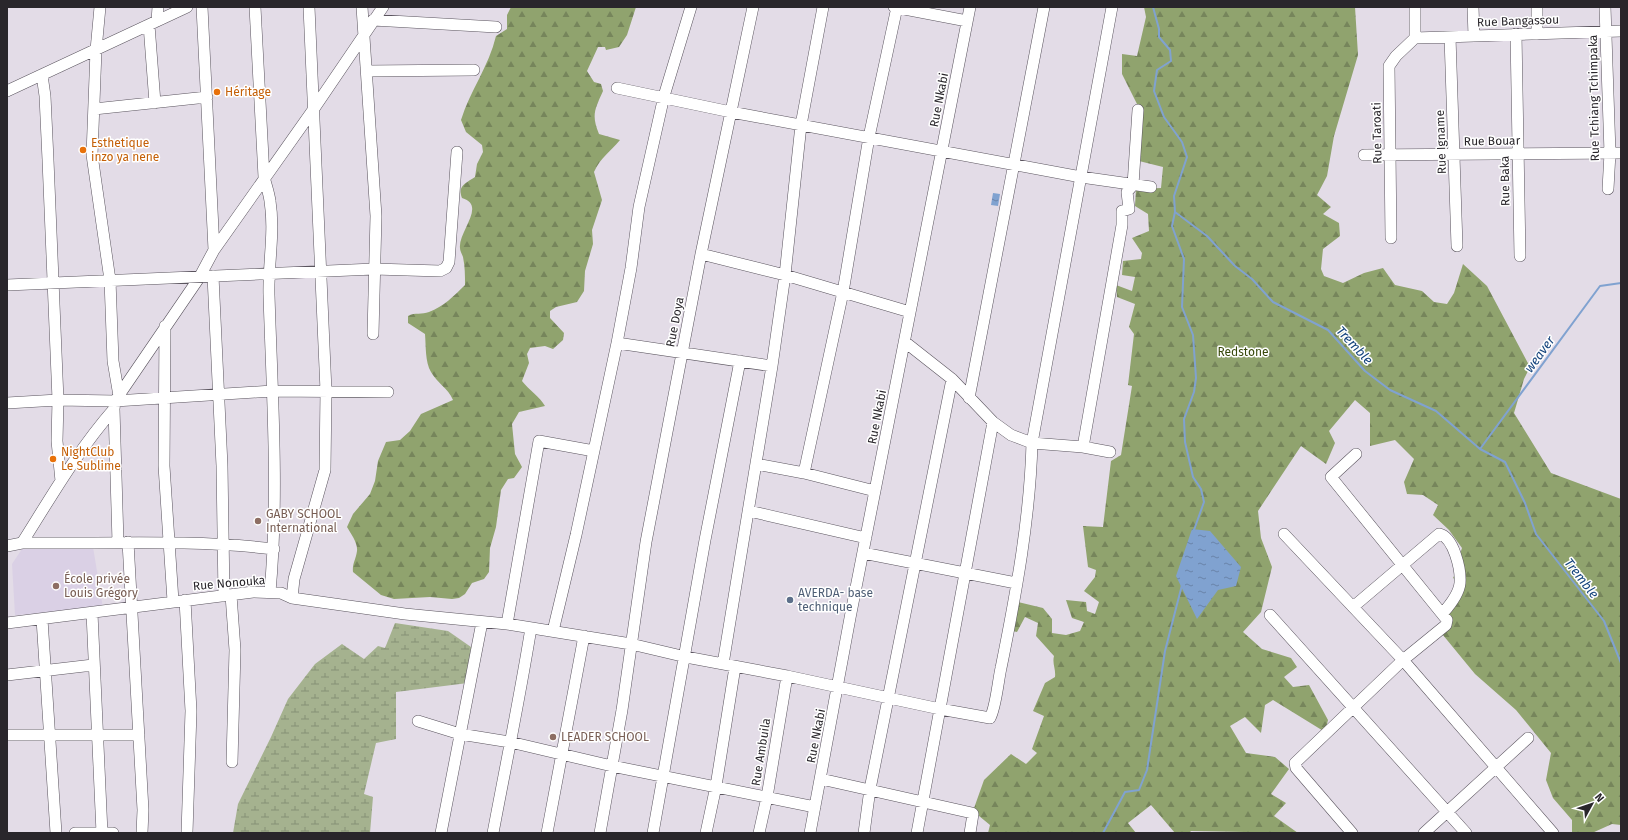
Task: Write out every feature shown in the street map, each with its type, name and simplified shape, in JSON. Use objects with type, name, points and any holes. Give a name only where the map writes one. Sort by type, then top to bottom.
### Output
[{"type":"street","points":[[100,7],[96,50],[92,155],[110,280],[123,542],[131,608],[139,735],[143,810],[142,833]]},
{"type":"street","points":[[155,103],[153,23],[158,7]]},
{"type":"street","points":[[7,91],[187,7]]},
{"type":"street","points":[[202,7],[214,250]]},
{"type":"street","points":[[255,7],[264,178],[270,201],[271,223],[268,275],[272,391],[274,549],[270,592]]},
{"type":"street","points":[[292,598],[294,579],[325,470],[326,391],[313,110],[310,7]]},
{"type":"street","points":[[362,7],[376,216],[373,334]]},
{"type":"street","points":[[22,543],[61,481],[199,278],[214,250],[313,110],[383,7]]},
{"type":"street","points":[[553,631],[617,343],[631,268],[639,207],[664,96],[691,7]]},
{"type":"street","name":"Rue Doya","points":[[600,833],[622,710],[646,542],[701,254],[753,7]]},
{"type":"street","points":[[724,664],[772,366],[785,275],[801,125],[823,7]]},
{"type":"street","points":[[804,473],[844,292],[869,137],[896,7],[967,21]]},
{"type":"street","name":"Rue Nkabi","points":[[810,833],[875,491],[970,7]]},
{"type":"street","points":[[969,398],[1044,7]]},
{"type":"street","points":[[863,553],[1016,583],[1031,477],[1032,443],[1112,7]]},
{"type":"street","points":[[1415,7],[1415,38]]},
{"type":"street","points":[[1473,7],[1474,36]]},
{"type":"street","points":[[1537,7],[1537,34]]},
{"type":"street","name":"Rue Tchiang Tchimpaka","points":[[1605,7],[1610,153],[1608,189]]},
{"type":"street","points":[[373,20],[496,27]]},
{"type":"street","name":"Rue Bangassou","points":[[1415,38],[1621,31]]},
{"type":"street","name":"Rue Baka","points":[[1516,34],[1520,256]]},
{"type":"street","name":"Rue Igname","points":[[1450,37],[1457,246]]},
{"type":"street","name":"Rue Taroati","points":[[1391,238],[1389,66],[1396,56],[1415,38]]},
{"type":"street","points":[[367,71],[474,70]]},
{"type":"street","points":[[42,75],[45,96],[58,400],[57,441],[61,481]]},
{"type":"street","points":[[617,88],[664,96],[731,112],[943,150],[1081,177],[1151,187]]},
{"type":"street","points":[[94,109],[207,97]]},
{"type":"street","points":[[1083,447],[1122,225],[1120,216],[1122,211],[1129,210],[1127,192],[1133,185],[1138,110]]},
{"type":"street","points":[[7,285],[268,275],[374,269],[440,272],[446,268],[449,262],[457,152]]},
{"type":"street","name":"Rue Bouar","points":[[1364,156],[1621,153]]},
{"type":"street","points":[[701,254],[785,275],[910,312]]},
{"type":"street","points":[[213,276],[223,545],[235,650],[232,762]]},
{"type":"street","points":[[165,326],[164,466],[173,601]]},
{"type":"street","points":[[905,342],[952,379],[993,422],[1016,437],[1032,443],[1083,447],[1110,452]]},
{"type":"street","points":[[617,343],[772,366]]},
{"type":"street","points":[[653,833],[686,657],[705,540],[740,361]]},
{"type":"street","points":[[864,833],[870,789],[952,379]]},
{"type":"street","points":[[7,403],[58,400],[116,402],[272,391],[388,392]]},
{"type":"street","points":[[917,833],[993,422]]},
{"type":"street","points":[[508,624],[539,441],[594,451]]},
{"type":"street","points":[[1352,833],[1294,765],[1403,660],[1446,625],[1447,620],[1443,613],[1330,477],[1356,454]]},
{"type":"street","points":[[756,464],[804,473],[875,491]]},
{"type":"street","points":[[749,511],[866,538]]},
{"type":"street","points":[[1284,534],[1403,660],[1495,768],[1553,833]]},
{"type":"street","points":[[1353,607],[1439,534],[1444,535],[1450,540],[1458,567],[1460,583],[1452,602],[1443,613]]},
{"type":"street","points":[[7,546],[22,543],[123,542],[223,545],[274,549]]},
{"type":"street","name":"Rue Nonouka","points":[[8,620],[42,619],[228,595],[270,592],[281,593],[292,598],[405,614],[508,624],[631,644],[686,657],[838,686],[940,709],[988,718],[991,716],[1016,583]]},
{"type":"street","points":[[185,600],[191,711],[187,833]]},
{"type":"street","points":[[75,833],[105,833],[93,665],[92,613]]},
{"type":"street","points":[[1270,615],[1354,706],[1466,833]]},
{"type":"street","points":[[42,619],[56,833]]},
{"type":"street","points":[[441,833],[482,622]]},
{"type":"street","points":[[494,833],[510,742],[521,693],[531,628]]},
{"type":"street","points":[[547,833],[563,755],[572,695],[584,636]]},
{"type":"street","points":[[7,675],[46,669],[93,665]]},
{"type":"street","points":[[706,833],[716,786],[735,667]]},
{"type":"street","name":"Rue Ambuila","points":[[759,833],[767,797],[787,676]]},
{"type":"street","points":[[418,722],[460,734],[510,742],[612,766],[663,775],[815,807]]},
{"type":"street","points":[[7,735],[139,735]]},
{"type":"street","points":[[1424,833],[1528,738]]},
{"type":"street","points":[[821,779],[972,812],[970,833]]},
{"type":"shaded area","name":"École privée Louis Grégory","points":[[93,547],[103,608],[15,615],[12,564],[22,549]]},
{"type":"green space","points":[[511,7],[636,7],[627,35],[619,47],[606,50],[605,47],[598,47],[587,71],[594,82],[601,84],[603,91],[595,112],[595,122],[599,134],[620,140],[603,158],[594,172],[602,200],[592,230],[593,244],[585,271],[584,291],[577,302],[556,307],[550,311],[550,318],[564,333],[563,340],[553,349],[545,346],[530,348],[527,354],[529,363],[522,381],[545,406],[519,412],[512,424],[515,454],[522,467],[514,478],[508,479],[501,490],[496,527],[490,548],[489,572],[484,579],[472,583],[465,594],[459,598],[452,599],[430,597],[394,599],[381,595],[353,572],[357,548],[347,527],[353,514],[370,494],[375,481],[378,461],[386,442],[400,440],[410,431],[421,414],[453,400],[448,392],[433,376],[429,368],[426,354],[425,334],[408,323],[408,316],[434,310],[465,285],[464,264],[460,249],[463,234],[472,213],[472,207],[469,202],[462,198],[461,190],[463,185],[475,177],[477,164],[483,152],[482,145],[466,132],[461,120],[469,99],[489,58],[496,36],[507,29],[507,15]]},
{"type":"green space","name":"Redstone","points":[[1144,7],[1355,7],[1358,55],[1334,136],[1327,176],[1317,195],[1331,207],[1323,214],[1339,223],[1340,236],[1323,249],[1321,269],[1324,276],[1343,283],[1364,273],[1383,268],[1395,285],[1422,291],[1434,302],[1447,304],[1454,293],[1463,264],[1487,286],[1530,367],[1524,379],[1514,413],[1551,473],[1621,499],[1621,825],[1612,824],[1592,833],[1572,833],[1572,820],[1553,798],[1546,780],[1551,753],[1516,710],[1475,674],[1438,629],[1462,584],[1453,578],[1457,570],[1465,573],[1463,561],[1459,557],[1462,548],[1449,530],[1433,515],[1438,505],[1423,495],[1407,494],[1404,482],[1414,459],[1395,440],[1370,446],[1370,413],[1355,400],[1329,431],[1335,443],[1326,464],[1301,446],[1258,511],[1261,538],[1272,567],[1261,612],[1243,632],[1262,649],[1291,658],[1297,667],[1284,677],[1293,687],[1309,685],[1328,720],[1325,732],[1273,700],[1265,705],[1261,733],[1245,717],[1230,726],[1246,753],[1275,757],[1289,769],[1271,794],[1286,803],[1274,816],[1298,833],[1191,831],[1189,833],[1175,833],[1151,805],[1128,823],[1136,833],[988,833],[990,825],[973,811],[984,780],[1011,754],[1026,764],[1037,753],[1032,749],[1044,716],[1033,711],[1045,683],[1055,677],[1053,662],[1054,656],[1036,636],[1038,623],[1025,617],[1017,632],[1008,630],[1018,602],[1043,608],[1052,619],[1052,633],[1066,635],[1080,631],[1084,622],[1072,618],[1066,600],[1086,602],[1087,611],[1095,614],[1099,602],[1084,591],[1095,577],[1096,570],[1088,567],[1083,526],[1103,527],[1111,461],[1121,455],[1132,386],[1128,385],[1134,334],[1129,327],[1135,304],[1117,297],[1116,285],[1132,291],[1135,277],[1122,275],[1123,261],[1141,259],[1142,253],[1132,238],[1149,231],[1148,214],[1135,206],[1136,189],[1161,188],[1163,167],[1135,160],[1140,110],[1122,74],[1122,54],[1137,56],[1146,17]]},
{"type":"green space","points":[[395,623],[448,631],[471,647],[468,683],[396,692],[396,739],[376,743],[364,794],[373,797],[370,833],[233,833],[238,804],[288,699],[315,664],[342,644],[364,659],[378,646],[385,648]]},
{"type":"water","points":[[993,193],[1000,194],[998,206],[991,205]]},
{"type":"water","points":[[1192,529],[1210,531],[1241,567],[1236,586],[1218,590],[1197,619],[1176,576]]},
{"type":"waterway","name":"Tremble","points":[[1153,7],[1159,29],[1159,37],[1170,50],[1171,61],[1157,70],[1154,91],[1164,117],[1182,142],[1187,157],[1174,196],[1175,212],[1207,236],[1235,266],[1252,279],[1273,302],[1328,330],[1365,371],[1390,390],[1436,411],[1480,449],[1505,462],[1525,503],[1536,534],[1604,621],[1621,663]]},
{"type":"waterway","points":[[1175,212],[1172,226],[1184,259],[1182,307],[1193,335],[1196,378],[1194,392],[1184,419],[1185,442],[1193,477],[1201,489],[1204,502],[1194,530]]},
{"type":"waterway","name":"weaver","points":[[1480,449],[1600,286],[1621,283]]},
{"type":"waterway","points":[[1103,833],[1125,792],[1139,790],[1147,770],[1165,651],[1182,585]]},
{"type":"place","name":"Héritage","points":[[217,92]]},
{"type":"place","name":"Esthetique inzo ya nene","points":[[83,150]]},
{"type":"place","name":"NightClub Le Sublime","points":[[53,459]]},
{"type":"place","name":"GABY SCHOOL International","points":[[258,521]]},
{"type":"place","name":"École privée Louis Grégory","points":[[56,586]]},
{"type":"place","name":"AVERDA- base technique","points":[[790,600]]},
{"type":"place","name":"LEADER SCHOOL","points":[[553,737]]}]
